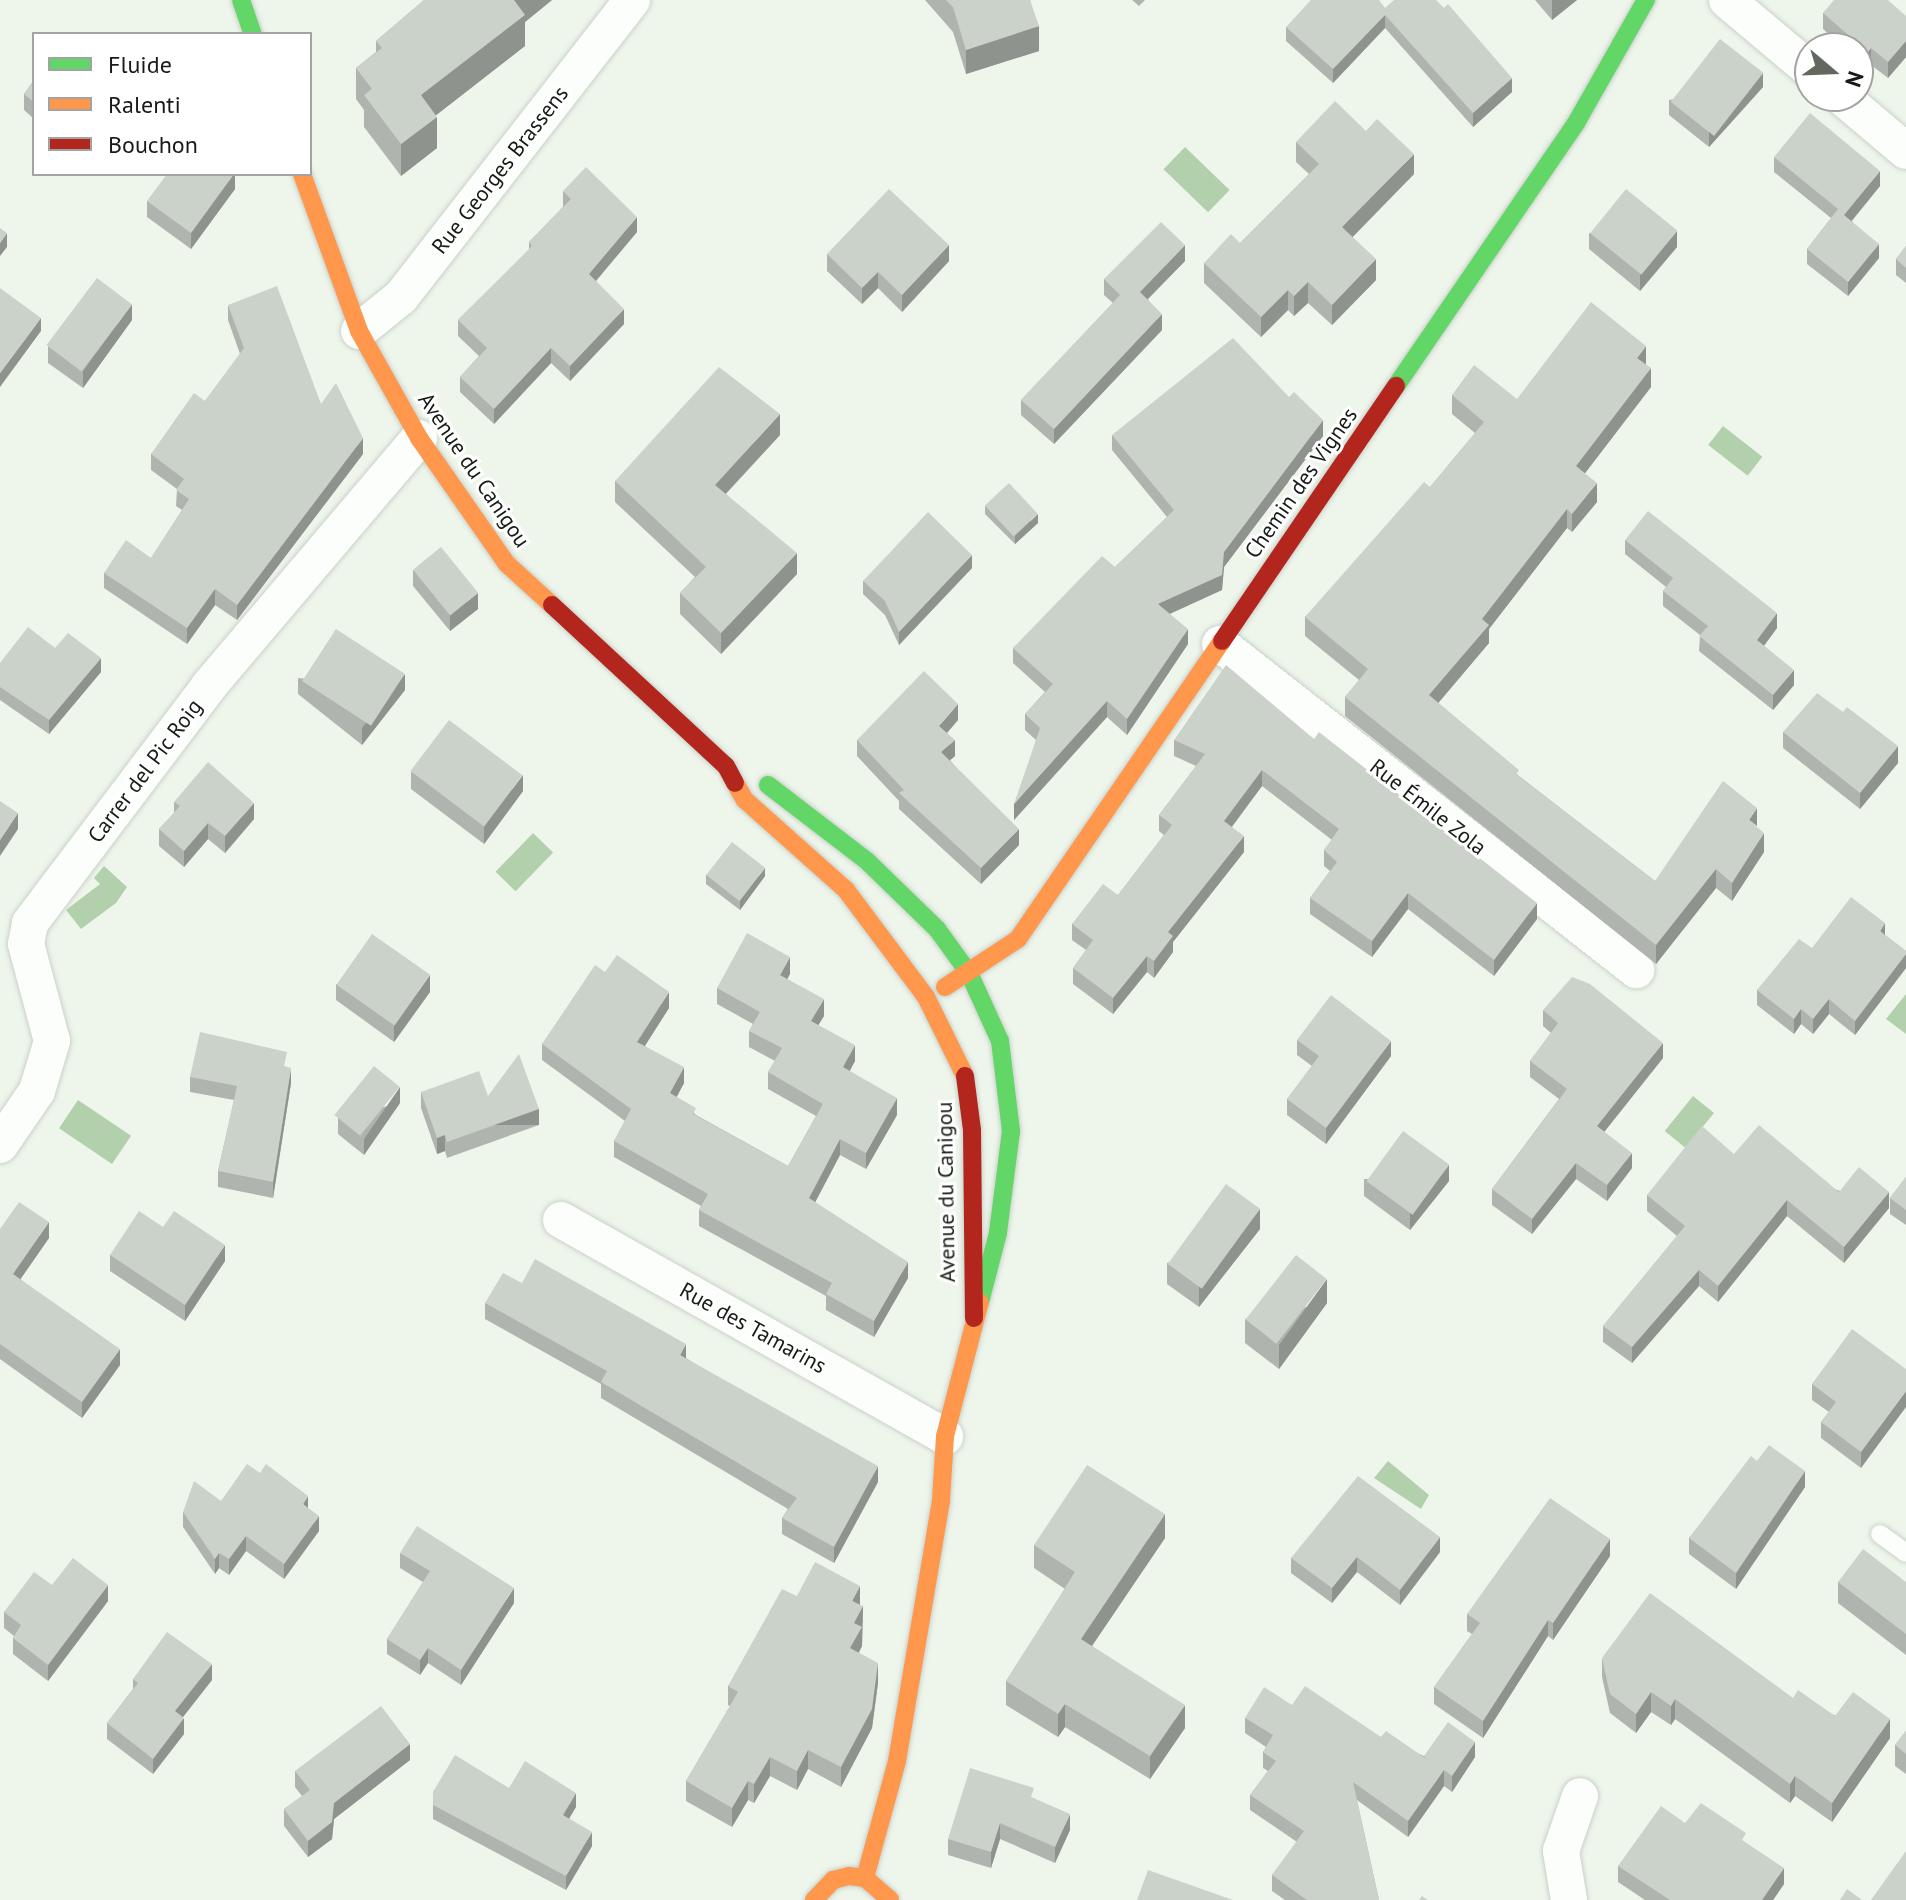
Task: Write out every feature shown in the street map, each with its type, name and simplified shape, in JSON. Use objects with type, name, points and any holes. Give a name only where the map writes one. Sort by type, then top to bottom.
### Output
[{"type":"main road","points":[[241,0],[252,32]]},
{"type":"main road","name":"Chemin des Vignes","points":[[926,997],[969,973],[1018,939],[1576,123],[1646,0]]},
{"type":"main road","name":"Avenue du Canigou","points":[[303,176],[359,331],[419,438],[507,564],[726,766],[745,800],[846,890],[926,997],[966,1077],[972,1130],[974,1318]]},
{"type":"main road","name":"Avenue du Canigou","points":[[726,766],[761,780],[867,861],[937,929],[969,973],[1000,1041],[1011,1131],[998,1233],[945,1436],[941,1500],[897,1761],[865,1878]]},
{"type":"main road","points":[[793,1900],[817,1895],[849,1876],[865,1878],[890,1900]]},
{"type":"street","name":"Rue Georges Brassens","points":[[359,331],[401,297],[632,0]]},
{"type":"street","points":[[1727,0],[1794,57]]},
{"type":"street","points":[[1860,112],[1906,151]]},
{"type":"street","name":"Carrer del Pic Roig","points":[[0,1145],[37,1091],[52,1041],[26,944],[30,923],[209,686],[419,438]]},
{"type":"street","name":"Rue Émile Zola","points":[[1220,644],[1636,970]]},
{"type":"street","name":"Rue des Tamarins","points":[[561,1220],[945,1436]]},
{"type":"street","points":[[1569,1900],[1561,1851],[1580,1796]]},
{"type":"lane","points":[[1880,1534],[1906,1553]]},
{"type":"shaded area","points":[[1185,147],[1230,190],[1208,212],[1163,169]]},
{"type":"shaded area","points":[[1723,426],[1762,457],[1748,476],[1708,445]]},
{"type":"shaded area","points":[[533,833],[553,852],[516,891],[495,872]]},
{"type":"shaded area","points":[[104,866],[127,887],[116,903],[81,929],[66,910],[100,884],[94,878]]},
{"type":"shaded area","points":[[1906,994],[1906,1034],[1886,1019]]},
{"type":"shaded area","points":[[1693,1096],[1714,1113],[1686,1148],[1665,1131]]},
{"type":"shaded area","points":[[78,1100],[131,1136],[112,1164],[59,1128]]},
{"type":"shaded area","points":[[1388,1461],[1429,1495],[1421,1509],[1374,1478]]},
{"type":"building","points":[[424,0],[514,0],[525,15],[421,95],[437,117],[401,144],[364,95],[372,89],[356,68],[382,48],[376,41]]},
{"type":"building","points":[[946,0],[1030,0],[1039,26],[966,50],[953,7]]},
{"type":"building","points":[[1311,0],[1379,0],[1385,8],[1394,0],[1436,0],[1444,8],[1448,4],[1512,78],[1473,113],[1385,15],[1333,69],[1286,27]]},
{"type":"building","points":[[1834,0],[1888,0],[1906,16],[1906,41],[1888,62],[1874,50],[1874,32],[1845,32],[1823,13]]},
{"type":"building","points":[[1720,39],[1763,73],[1714,136],[1671,102]]},
{"type":"building","points":[[32,83],[32,100],[24,94]]},
{"type":"building","points":[[1335,101],[1366,131],[1377,119],[1414,154],[1342,227],[1376,259],[1332,305],[1308,282],[1294,296],[1288,290],[1261,317],[1204,263],[1231,234],[1240,243],[1319,164],[1296,142]]},
{"type":"building","points":[[1810,113],[1880,171],[1844,215],[1879,244],[1848,282],[1807,249],[1838,209],[1774,157]]},
{"type":"building","points":[[586,167],[637,217],[589,274],[624,309],[570,366],[551,348],[494,409],[460,377],[487,348],[458,320],[532,246],[529,242],[571,199],[563,191]]},
{"type":"building","points":[[166,176],[233,176],[191,233],[147,201]]},
{"type":"building","points":[[889,189],[949,245],[902,295],[878,272],[862,288],[827,254]]},
{"type":"building","points":[[1626,189],[1677,231],[1641,275],[1590,233]]},
{"type":"building","points":[[1161,222],[1185,245],[1140,292],[1162,314],[1054,429],[1021,400],[1120,295],[1104,279]]},
{"type":"building","points":[[0,228],[7,233],[0,243]]},
{"type":"building","points":[[1906,246],[1906,268],[1896,259]]},
{"type":"building","points":[[97,278],[132,304],[82,372],[46,345]]},
{"type":"building","points":[[277,286],[321,404],[336,383],[363,438],[237,605],[215,589],[187,628],[104,573],[126,540],[151,558],[189,499],[176,490],[184,479],[151,454],[194,393],[205,401],[244,348],[228,305]]},
{"type":"building","points":[[0,288],[41,318],[0,373]]},
{"type":"building","points":[[1591,302],[1646,346],[1637,358],[1651,368],[1576,466],[1597,483],[1572,514],[1567,509],[1482,619],[1489,625],[1429,695],[1519,770],[1516,774],[1655,881],[1723,781],[1757,808],[1749,820],[1764,833],[1732,883],[1716,869],[1656,945],[1345,697],[1368,669],[1305,617],[1424,482],[1430,487],[1484,422],[1452,395],[1474,365],[1517,399]]},
{"type":"building","points":[[1233,338],[1289,397],[1294,392],[1323,420],[1224,552],[1222,575],[1158,604],[1188,629],[1127,719],[1107,701],[1014,804],[1040,728],[1025,714],[1053,684],[1013,648],[1102,556],[1115,567],[1174,510],[1112,435]]},
{"type":"building","points":[[719,367],[780,414],[715,485],[797,553],[721,633],[680,593],[706,567],[615,481]]},
{"type":"building","points":[[1009,483],[1038,514],[1014,536],[985,506]]},
{"type":"building","points":[[1648,511],[1777,613],[1757,640],[1794,670],[1773,695],[1699,636],[1708,626],[1663,591],[1673,578],[1625,540]]},
{"type":"building","points":[[928,512],[972,555],[899,632],[885,601],[863,581]]},
{"type":"building","points":[[441,547],[478,593],[450,616],[413,570]]},
{"type":"building","points":[[28,627],[55,648],[68,633],[101,658],[49,720],[0,687],[0,663]]},
{"type":"building","points":[[336,629],[405,674],[371,726],[302,681]]},
{"type":"building","points":[[1226,665],[1314,739],[1319,732],[1537,903],[1494,960],[1408,893],[1372,941],[1310,898],[1337,862],[1324,850],[1339,829],[1262,770],[1224,821],[1244,836],[1168,932],[1173,936],[1154,961],[1147,956],[1113,998],[1073,968],[1093,940],[1072,924],[1103,884],[1118,895],[1172,825],[1159,815],[1205,754],[1174,740]]},
{"type":"building","points":[[924,671],[958,704],[939,726],[955,740],[941,752],[1019,829],[981,868],[899,793],[904,790],[857,740]]},
{"type":"building","points":[[1817,693],[1843,712],[1847,707],[1898,746],[1860,793],[1783,732]]},
{"type":"building","points":[[449,720],[522,775],[484,826],[410,771]]},
{"type":"building","points":[[208,762],[254,803],[225,836],[208,823],[184,851],[159,829],[180,806],[174,802]]},
{"type":"building","points":[[0,801],[18,813],[0,840]]},
{"type":"building","points":[[732,842],[765,868],[739,901],[706,875]]},
{"type":"building","points":[[1851,897],[1885,923],[1880,931],[1906,954],[1855,1021],[1829,999],[1813,1019],[1801,1009],[1794,1019],[1757,990],[1799,939],[1812,948]]},
{"type":"building","points":[[747,933],[790,957],[780,975],[824,999],[811,1021],[855,1045],[843,1067],[897,1098],[866,1153],[840,1139],[809,1198],[908,1262],[874,1321],[826,1294],[832,1283],[699,1210],[708,1194],[614,1141],[631,1109],[542,1044],[595,965],[605,972],[617,955],[669,992],[637,1042],[684,1067],[670,1093],[696,1108],[693,1114],[788,1166],[823,1104],[768,1072],[782,1048],[749,1031],[760,1012],[717,988]]},
{"type":"building","points":[[372,934],[430,975],[395,1026],[336,985]]},
{"type":"building","points":[[1572,977],[1590,984],[1663,1043],[1597,1126],[1632,1153],[1607,1185],[1576,1163],[1532,1219],[1492,1189],[1567,1089],[1530,1061],[1558,1023],[1543,1010]]},
{"type":"building","points":[[1331,995],[1391,1041],[1326,1128],[1287,1099],[1319,1056],[1297,1040]]},
{"type":"building","points":[[200,1032],[287,1052],[284,1066],[291,1068],[273,1182],[218,1171],[237,1086],[190,1077]]},
{"type":"building","points":[[519,1054],[539,1109],[447,1142],[445,1135],[437,1138],[421,1092],[479,1071],[488,1096]]},
{"type":"building","points":[[374,1066],[400,1087],[360,1136],[334,1115]]},
{"type":"building","points":[[1759,1125],[1839,1192],[1859,1167],[1889,1192],[1844,1247],[1787,1200],[1718,1286],[1699,1270],[1632,1347],[1603,1326],[1685,1226],[1647,1195],[1702,1126],[1734,1154]]},
{"type":"building","points":[[1403,1131],[1449,1165],[1413,1215],[1367,1181]]},
{"type":"building","points":[[1906,1177],[1906,1210],[1890,1198]]},
{"type":"building","points":[[1226,1184],[1260,1209],[1202,1289],[1168,1264]]},
{"type":"building","points":[[19,1202],[49,1222],[13,1274],[120,1349],[82,1402],[0,1344],[0,1229]]},
{"type":"building","points":[[139,1211],[163,1227],[174,1211],[225,1245],[185,1305],[110,1255]]},
{"type":"building","points":[[1296,1255],[1327,1279],[1276,1344],[1246,1320]]},
{"type":"building","points":[[535,1259],[686,1344],[680,1355],[878,1466],[834,1547],[782,1518],[797,1498],[601,1382],[607,1371],[485,1303],[503,1273],[522,1283]]},
{"type":"building","points":[[1852,1329],[1906,1369],[1906,1391],[1861,1452],[1821,1422],[1836,1402],[1812,1384]]},
{"type":"building","points":[[1769,1445],[1805,1471],[1736,1573],[1689,1538],[1751,1456],[1757,1461]]},
{"type":"building","points":[[247,1464],[260,1473],[266,1464],[308,1496],[303,1504],[319,1516],[284,1564],[246,1536],[229,1559],[219,1553],[215,1559],[183,1512],[194,1481],[221,1501]]},
{"type":"building","points":[[1087,1465],[1165,1514],[1081,1639],[1185,1705],[1150,1756],[1065,1704],[1058,1714],[1006,1681],[1075,1572],[1034,1545]]},
{"type":"building","points":[[1358,1476],[1440,1537],[1400,1590],[1357,1557],[1332,1588],[1291,1558]]},
{"type":"building","points":[[1550,1498],[1610,1539],[1553,1623],[1548,1620],[1483,1721],[1434,1687],[1480,1623],[1467,1614]]},
{"type":"building","points":[[417,1526],[514,1588],[461,1670],[428,1648],[420,1660],[387,1639],[430,1571],[400,1553]]},
{"type":"building","points":[[1863,1549],[1906,1582],[1906,1634],[1838,1582]]},
{"type":"building","points":[[73,1558],[108,1585],[48,1665],[13,1638],[21,1625],[4,1612],[34,1572],[52,1585]]},
{"type":"building","points":[[815,1562],[860,1586],[852,1601],[863,1606],[854,1623],[862,1627],[850,1648],[878,1663],[872,1709],[841,1767],[808,1750],[797,1771],[770,1757],[754,1784],[748,1781],[732,1808],[686,1781],[738,1692],[728,1686],[782,1589],[797,1596]]},
{"type":"building","points":[[1650,1593],[1793,1698],[1798,1690],[1835,1716],[1853,1692],[1890,1719],[1832,1803],[1795,1776],[1790,1784],[1675,1699],[1671,1706],[1651,1692],[1636,1714],[1610,1694],[1602,1658]]},
{"type":"building","points":[[167,1632],[212,1664],[175,1711],[184,1718],[153,1759],[107,1723],[138,1683],[133,1679]]},
{"type":"building","points":[[1305,1686],[1381,1737],[1386,1731],[1428,1760],[1424,1756],[1448,1722],[1475,1742],[1452,1776],[1444,1770],[1408,1821],[1353,1782],[1379,1900],[1307,1900],[1272,1875],[1304,1831],[1250,1795],[1276,1761],[1263,1752],[1273,1735],[1245,1718],[1264,1687],[1292,1705]]},
{"type":"building","points":[[381,1706],[410,1744],[334,1803],[332,1822],[308,1841],[284,1809],[310,1790],[295,1771]]},
{"type":"building","points":[[1906,1731],[1906,1754],[1895,1745]]},
{"type":"building","points":[[455,1755],[509,1788],[525,1761],[576,1793],[563,1815],[592,1832],[566,1876],[433,1805],[433,1792]]},
{"type":"building","points":[[970,1768],[1034,1788],[1031,1797],[1070,1814],[1055,1847],[1000,1823],[991,1852],[948,1839]]},
{"type":"building","points":[[1701,1803],[1746,1833],[1742,1840],[1784,1868],[1762,1900],[1670,1900],[1618,1866],[1661,1806],[1685,1823]]},
{"type":"building","points":[[1906,1851],[1906,1900],[1871,1900]]},
{"type":"building","points":[[1148,1870],[1233,1900],[1137,1900]]},
{"type":"building","points":[[1847,1889],[1862,1900],[1840,1900]]},
{"type":"traffic: fast","points":[[241,0],[252,32]]},
{"type":"traffic: fast","points":[[1396,386],[1576,123],[1646,0]]},
{"type":"traffic: fast","points":[[768,785],[867,861],[937,929],[969,973],[1000,1041],[1011,1131],[998,1233],[980,1302]]},
{"type":"traffic: slow","points":[[303,176],[359,331],[419,438],[507,564],[552,605]]},
{"type":"traffic: slow","points":[[945,987],[1018,939],[1222,641]]},
{"type":"traffic: slow","points":[[735,783],[745,800],[846,890],[926,997],[965,1076]]},
{"type":"traffic: slow","points":[[865,1878],[897,1761],[941,1500],[945,1436],[980,1302]]},
{"type":"traffic: slow","points":[[814,1900],[833,1880],[849,1876],[865,1878],[890,1900]]},
{"type":"traffic: jam","points":[[1222,641],[1396,386]]},
{"type":"traffic: jam","points":[[552,605],[726,766],[735,783]]},
{"type":"traffic: jam","points":[[965,1076],[972,1130],[974,1318]]}]
